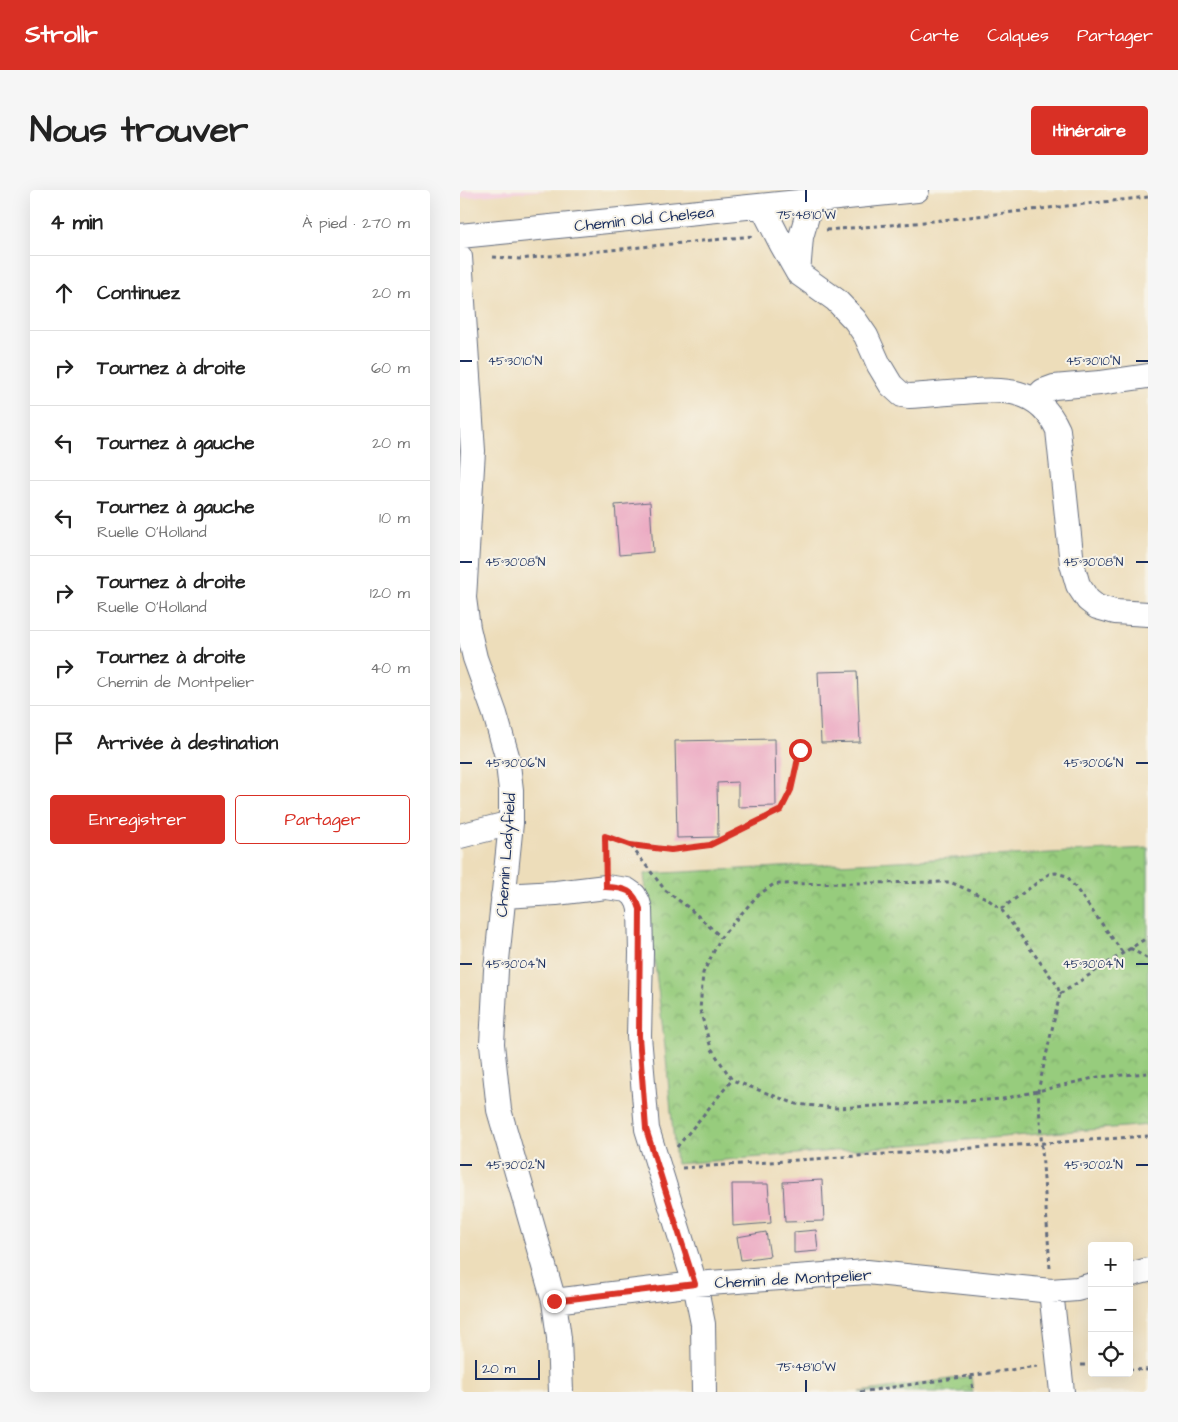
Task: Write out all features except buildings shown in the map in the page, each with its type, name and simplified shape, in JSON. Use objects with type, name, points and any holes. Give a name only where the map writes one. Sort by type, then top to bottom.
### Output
[{"type":"street","name":"Chemin Old Chelsea","points":[[460,236],[917,190]]},
{"type":"street","points":[[798,273],[802,231],[811,202]]},
{"type":"street","points":[[762,206],[798,273],[836,300],[855,320],[866,336],[890,385],[902,394],[909,396],[997,390],[1019,393],[1034,400],[1046,410],[1054,420],[1058,430],[1072,564],[1078,585],[1088,600],[1097,607],[1115,612],[1148,614]]},
{"type":"street","name":"Chemin Ladyfield","points":[[460,257],[473,451],[464,598],[475,658],[495,714],[507,756],[511,790],[511,823],[503,896],[492,1044],[499,1110],[554,1301],[559,1338],[561,1392]]},
{"type":"street","points":[[1034,400],[1043,391],[1054,387],[1148,376]]},
{"type":"street","points":[[460,836],[511,823]]},
{"type":"street","points":[[503,896],[556,893],[606,887],[627,890],[634,895],[640,909],[639,1036],[646,1129],[695,1284],[703,1324],[704,1392]]},
{"type":"street","points":[[1133,1274],[1148,1270]]},
{"type":"street","name":"Chemin de Montpelier","points":[[554,1301],[695,1284],[867,1272],[1051,1292],[1088,1286]]},
{"type":"street","points":[[1051,1292],[1062,1392]]},
{"type":"path","points":[[822,230],[915,223],[1148,197]]},
{"type":"path","name":"Chemin Old Chelsea","points":[[519,258],[763,235]]},
{"type":"path","points":[[606,887],[605,836],[630,845],[671,850],[710,845],[781,810],[791,790],[800,750]]},
{"type":"path","points":[[630,845],[665,890],[721,937]]},
{"type":"path","points":[[1002,909],[1049,874],[1056,873],[1067,876],[1123,953]]},
{"type":"path","points":[[1051,1292],[1038,1091],[1060,994],[1057,985],[1002,909],[986,898],[950,882],[774,884],[757,896],[721,937],[703,974],[700,1010],[711,1048],[732,1080],[796,1104],[836,1108],[1003,1099],[1038,1091],[1098,1077],[1148,1073]]},
{"type":"path","points":[[1060,994],[1148,937]]},
{"type":"path","points":[[1130,948],[1148,959]]},
{"type":"path","points":[[659,1169],[732,1080]]},
{"type":"path","points":[[659,1169],[1148,1136]]},
{"type":"path","points":[[860,1392],[1059,1363]]},
{"type":"path","points":[[1133,1368],[1148,1370]]},
{"type":"path","points":[[971,1376],[973,1392]]},
{"type":"shaded area","points":[[460,190],[548,190],[460,198]]},
{"type":"green space","points":[[1148,848],[1148,1125],[676,1164],[665,1047],[644,874]]},
{"type":"green space","points":[[971,1376],[973,1392],[860,1392]]},
{"type":"route","points":[[554,1301],[695,1284],[646,1129],[639,1036],[640,909],[634,895],[627,890],[619,887],[606,887],[605,836],[630,845],[671,850],[710,845],[781,810],[791,790],[800,750]]}]
